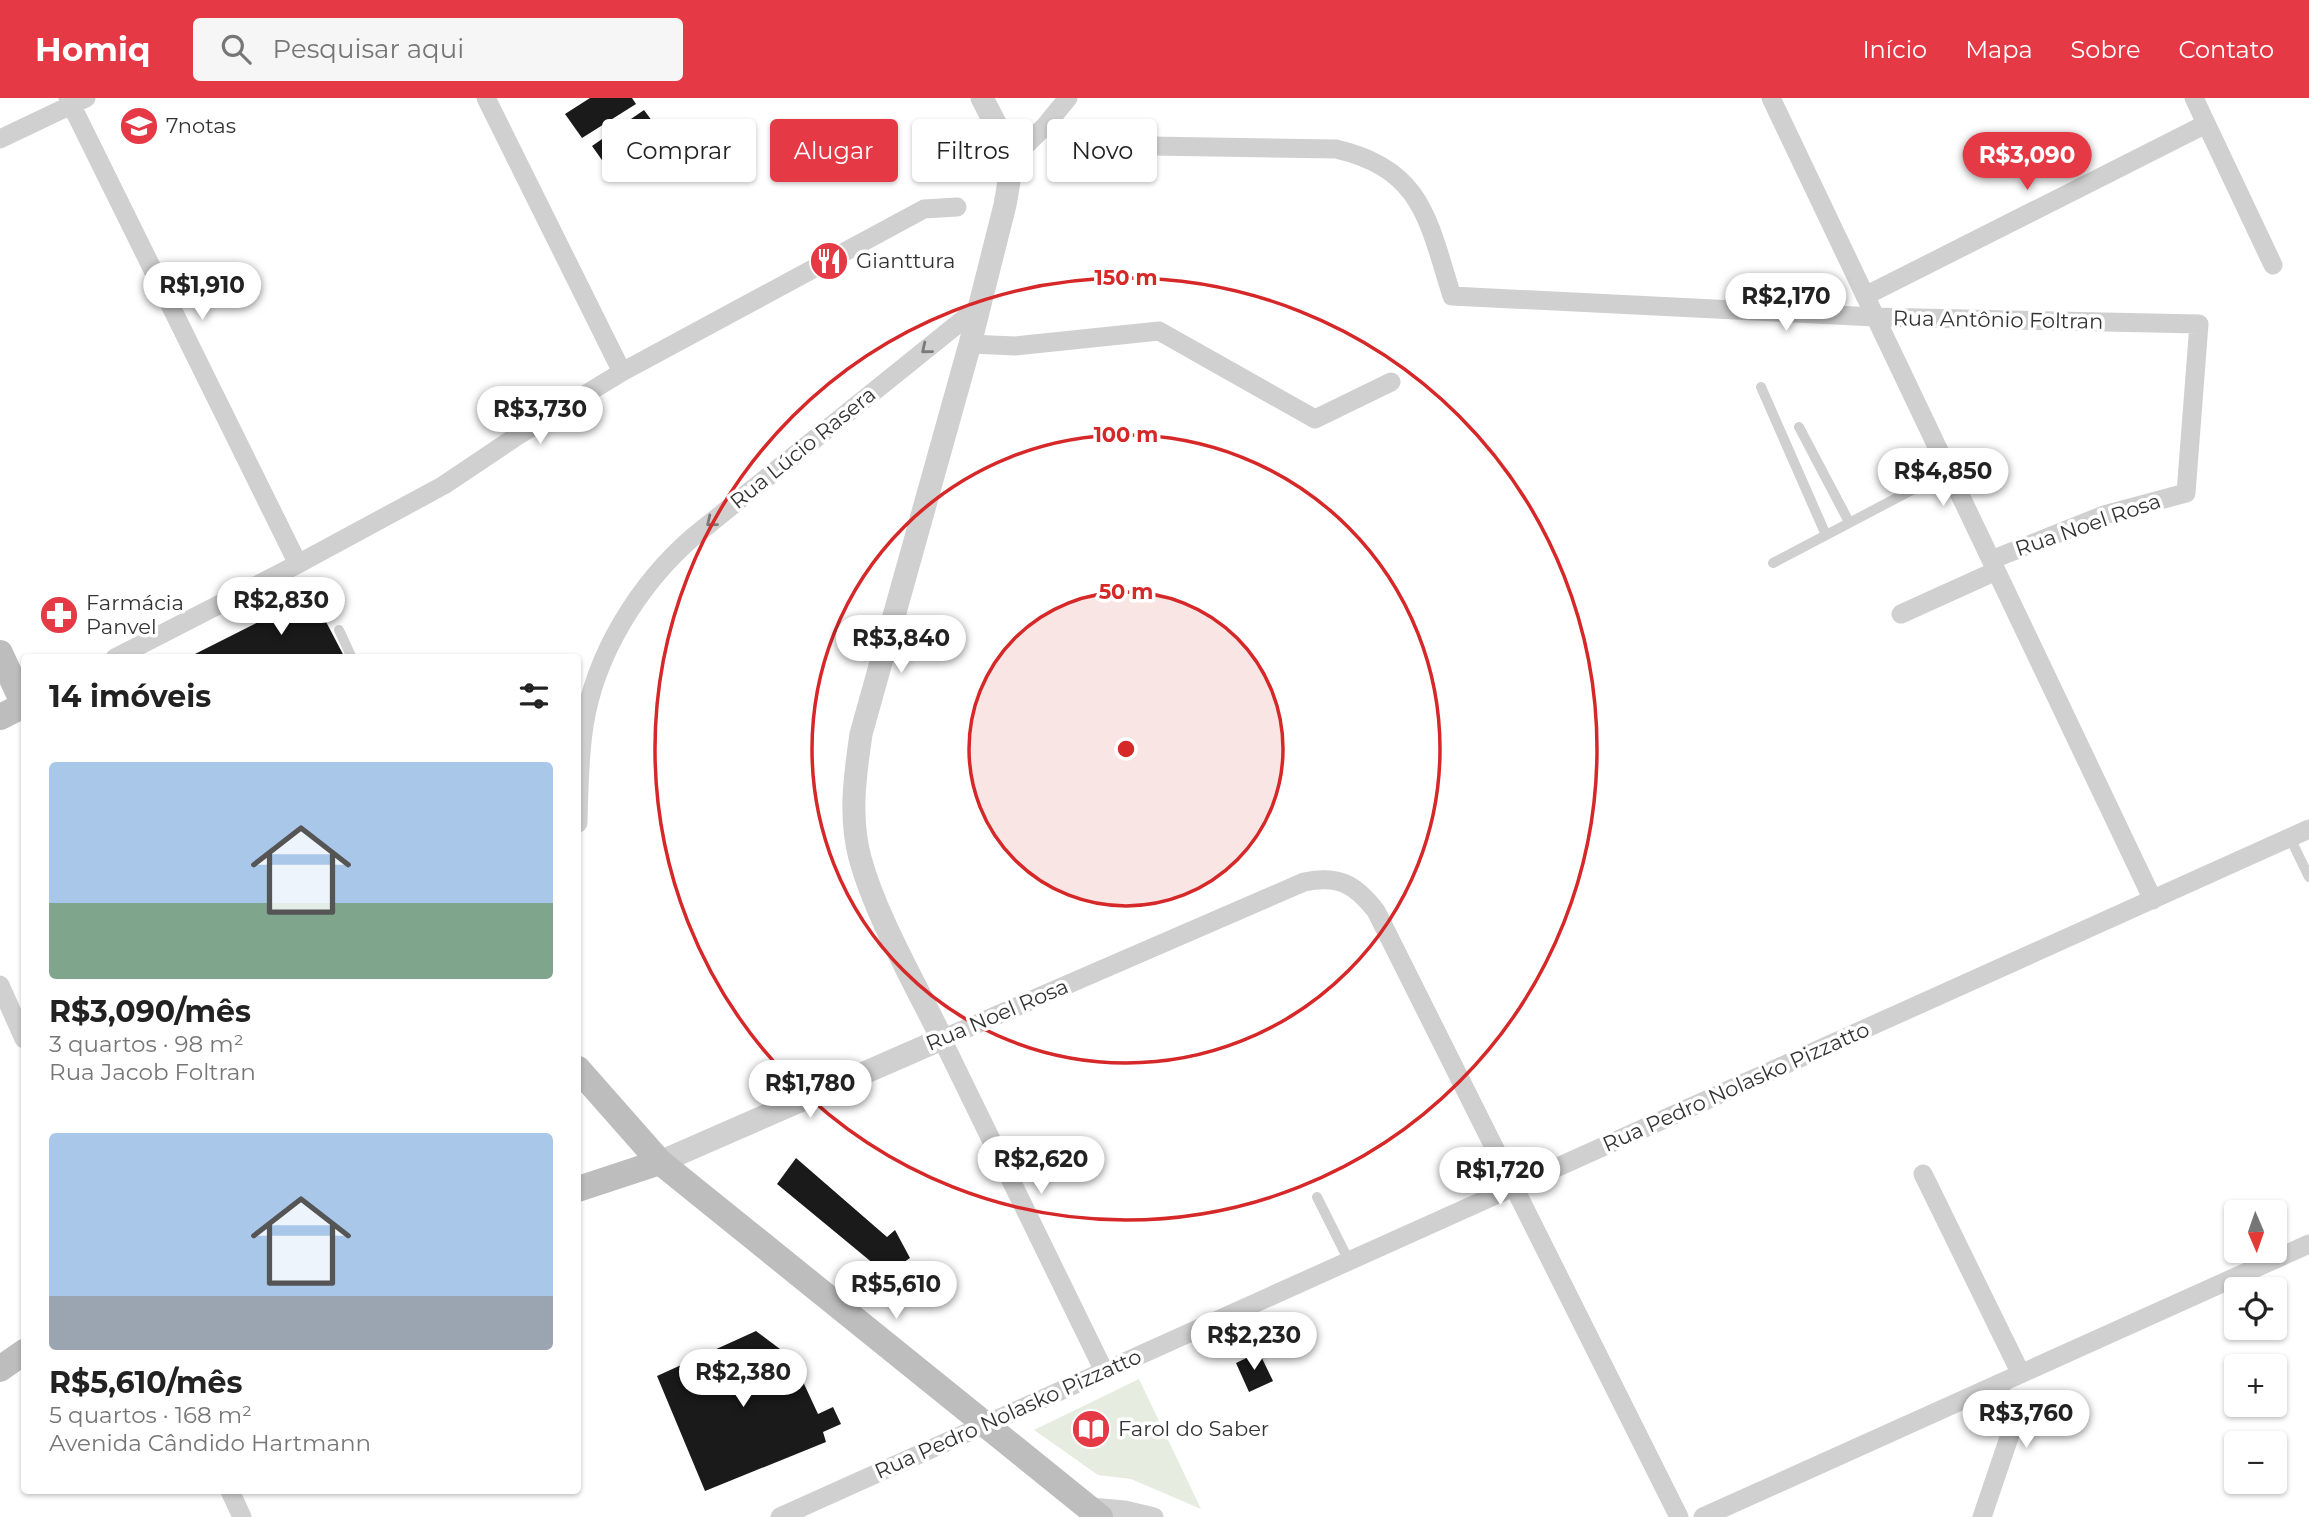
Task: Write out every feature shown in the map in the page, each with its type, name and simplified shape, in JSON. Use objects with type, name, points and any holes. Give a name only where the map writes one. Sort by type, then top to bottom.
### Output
[{"type":"main road","points":[[0,653],[21,698]]},
{"type":"main road","points":[[0,694],[21,704]]},
{"type":"main road","points":[[0,717],[21,706]]},
{"type":"main road","points":[[581,1072],[660,1161],[1095,1512]]},
{"type":"main road","points":[[581,1188],[660,1161]]},
{"type":"main road","points":[[0,1369],[21,1354]]},
{"type":"street","points":[[486,98],[622,372]]},
{"type":"street","points":[[982,98],[993,119]]},
{"type":"street","points":[[1033,138],[1068,98]]},
{"type":"street","points":[[1770,98],[2153,900]]},
{"type":"street","points":[[2194,98],[2273,265]]},
{"type":"street","points":[[0,139],[75,100],[298,564]]},
{"type":"street","points":[[1865,296],[2206,124]]},
{"type":"street","name":"Rua Antônio Foltran","points":[[1157,146],[1336,149],[1360,154],[1381,164],[1402,179],[1417,198],[1452,296],[1875,317],[2199,324],[2186,493]]},
{"type":"street","points":[[1009,182],[970,344],[861,734],[854,797],[860,856],[872,892],[1104,1371]]},
{"type":"street","points":[[123,654],[444,485],[622,372],[924,209],[957,207]]},
{"type":"street","name":"Rua Lúcio Rasera","points":[[581,748],[591,694],[620,626],[658,571],[693,537],[980,306]]},
{"type":"street","points":[[970,344],[1015,346],[1159,331],[1315,419],[1391,383]]},
{"type":"street","name":"Rua Noel Rosa","points":[[1901,614],[1994,565],[2104,515],[2186,493]]},
{"type":"street","name":"Rua Pedro Nolasko Pizzatto","points":[[779,1517],[2309,829]]},
{"type":"street","name":"Rua Noel Rosa","points":[[660,1161],[1304,882],[1320,879],[1337,880],[1350,886],[1365,897],[1376,911],[1513,1187]]},
{"type":"street","points":[[0,985],[21,1032]]},
{"type":"street","points":[[1923,1174],[2021,1374]]},
{"type":"street","points":[[1513,1187],[1679,1517]]},
{"type":"street","points":[[1703,1517],[2309,1244]]},
{"type":"street","points":[[1982,1517],[2012,1429],[2010,1415],[1998,1384]]},
{"type":"street","points":[[231,1494],[242,1517]]},
{"type":"street","points":[[1095,1512],[1125,1510],[1154,1517]]},
{"type":"lane","points":[[1761,387],[1826,535]]},
{"type":"lane","points":[[1799,427],[1849,522]]},
{"type":"lane","points":[[1773,563],[1948,471]]},
{"type":"lane","points":[[338,630],[350,654]]},
{"type":"lane","points":[[2290,838],[2309,877]]},
{"type":"lane","points":[[1317,1197],[1349,1261]]},
{"type":"shaded area","points":[[1139,1379],[1201,1509],[1131,1479],[1098,1475],[1034,1430]]},
{"type":"building","points":[[590,98],[632,98],[636,104],[612,119],[602,119],[602,125],[582,138],[565,114]]},
{"type":"building","points":[[644,110],[651,119],[631,119]]},
{"type":"building","points":[[602,139],[602,160],[592,146]]},
{"type":"building","points":[[312,595],[343,654],[195,654]]},
{"type":"building","points":[[796,1158],[887,1237],[895,1230],[910,1258],[886,1274],[777,1184]]},
{"type":"building","points":[[756,1331],[792,1358],[818,1414],[833,1407],[841,1424],[823,1432],[826,1442],[705,1491],[657,1376]]},
{"type":"building","points":[[1259,1352],[1273,1381],[1249,1392],[1236,1363]]},
{"type":"place","name":"7notas","points":[[139,126]]},
{"type":"place","name":"Gianttura","points":[[829,261]]},
{"type":"place","name":"Farmácia Panvel","points":[[59,615]]},
{"type":"place","name":"Farol do Saber","points":[[1091,1429]]}]
